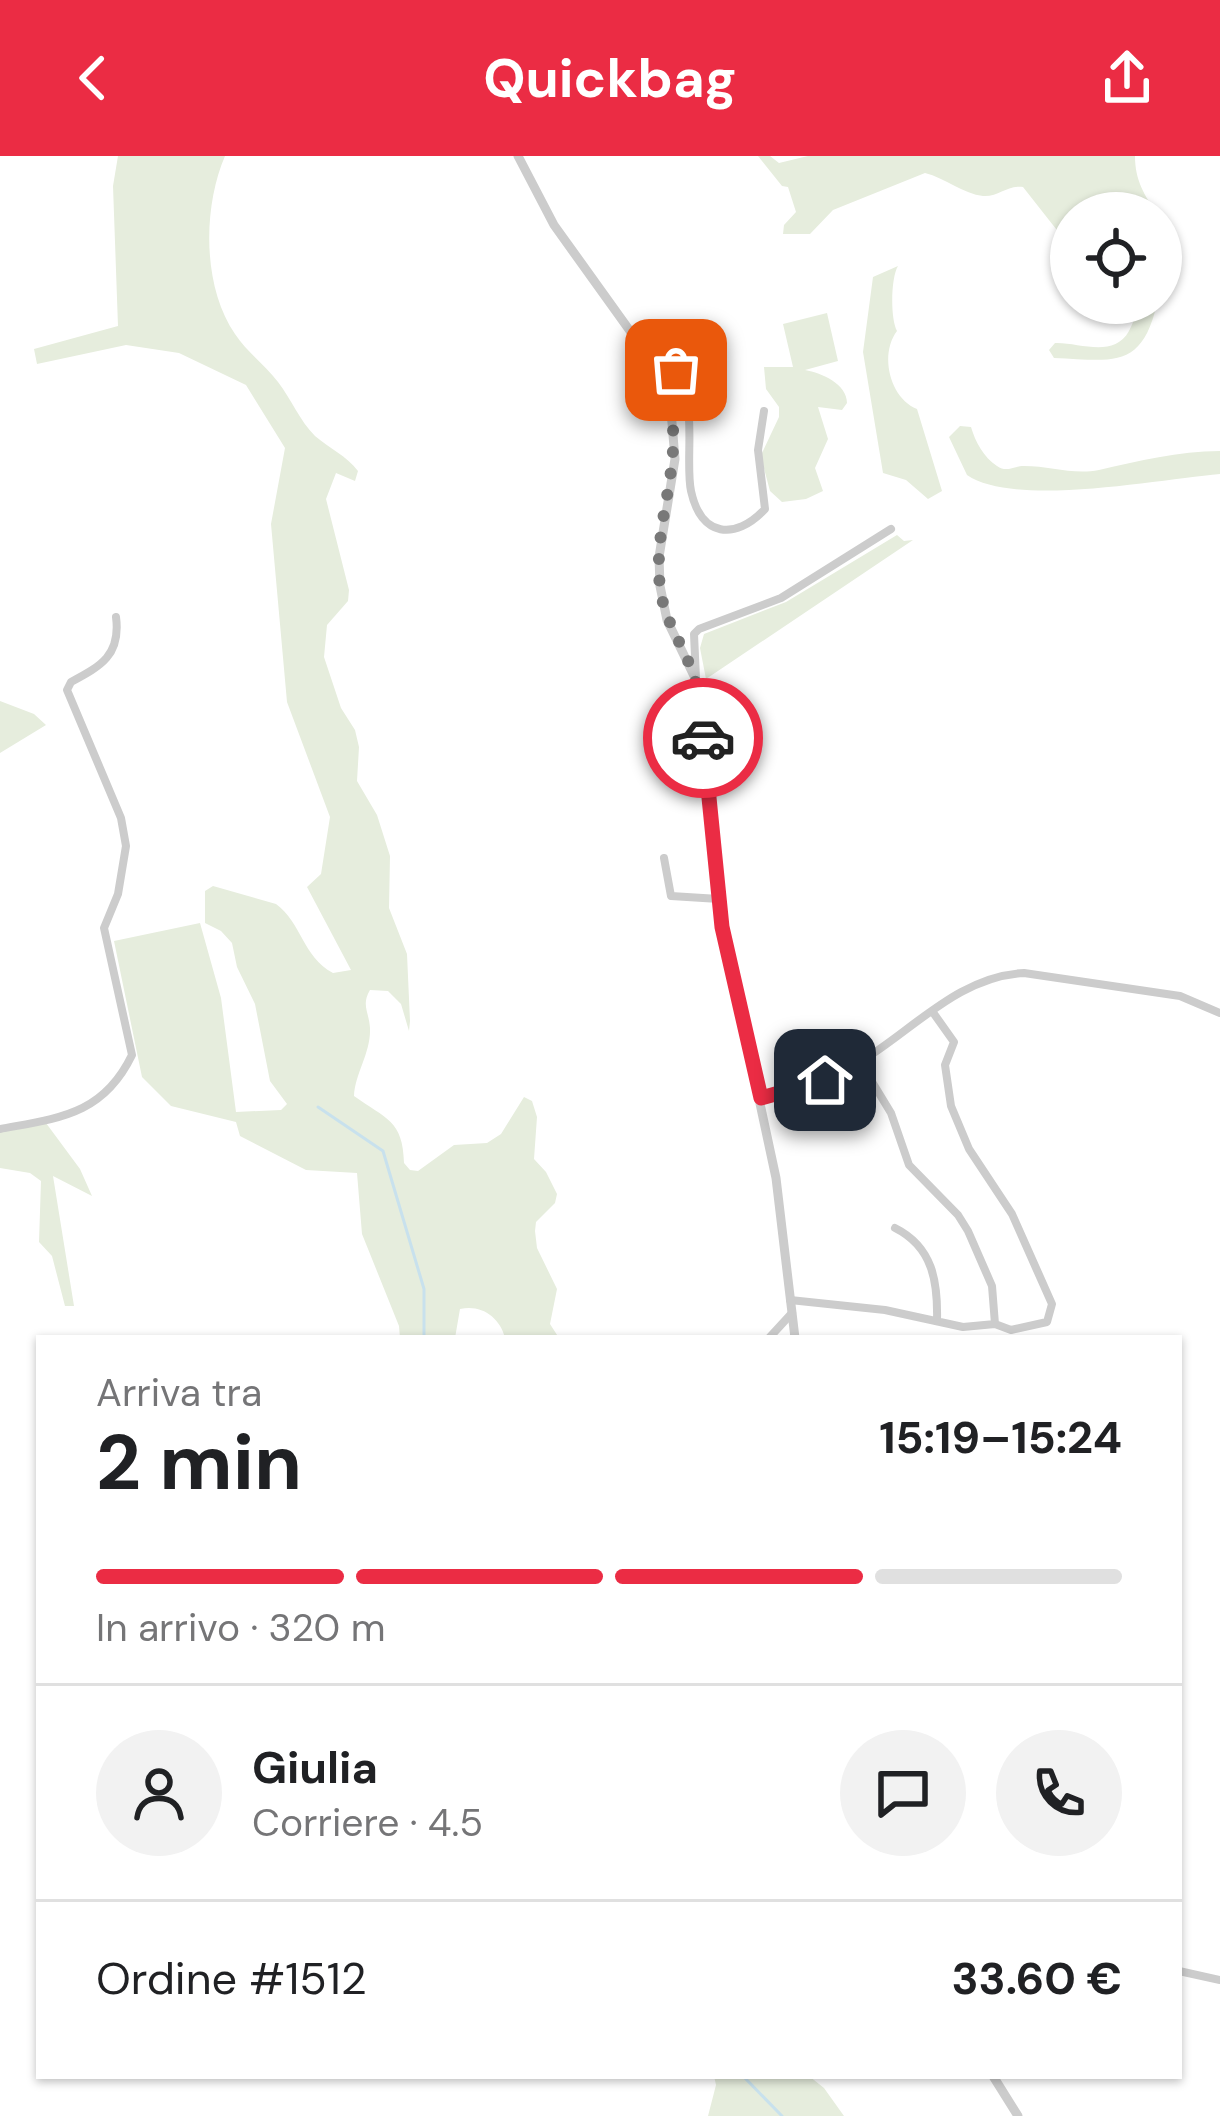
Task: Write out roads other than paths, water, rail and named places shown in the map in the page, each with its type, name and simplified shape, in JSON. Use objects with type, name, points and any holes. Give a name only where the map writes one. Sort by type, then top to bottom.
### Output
[{"type":"street","points":[[518,156],[554,225],[656,368],[670,399],[675,433],[659,556],[660,586],[667,620],[696,680]]},
{"type":"street","points":[[656,368],[669,366],[678,374],[691,428],[690,488],[704,518],[715,529],[743,528],[765,509],[758,450],[764,411]]},
{"type":"street","points":[[795,1335],[779,1198],[722,927],[694,634],[781,598],[891,529]]},
{"type":"street","points":[[0,1129],[66,1115],[100,1100],[132,1055],[104,928],[118,894],[126,846],[121,818],[67,690],[70,682],[112,655],[116,617]]},
{"type":"street","points":[[664,858],[671,896],[719,898]]},
{"type":"street","points":[[761,1098],[825,1080],[860,1062],[992,976],[1024,973],[1180,996],[1220,1013]]},
{"type":"street","points":[[790,1300],[885,1310],[963,1327],[995,1324],[1011,1330],[1047,1322],[1052,1304],[1012,1214],[964,1140],[945,1080],[954,1042],[932,1011]]},
{"type":"street","points":[[813,1049],[825,1080]]},
{"type":"street","points":[[860,1062],[891,1112],[909,1165],[968,1231],[992,1286],[995,1324]]},
{"type":"street","points":[[895,1228],[928,1256],[938,1301],[937,1321]]},
{"type":"street","points":[[772,1335],[792,1312]]},
{"type":"street","points":[[1182,1972],[1220,1980]]},
{"type":"street","points":[[995,2079],[1018,2116]]},
{"type":"waterway","points":[[318,1107],[383,1151],[424,1289],[424,1335]]},
{"type":"waterway","points":[[746,2079],[782,2116]]}]
